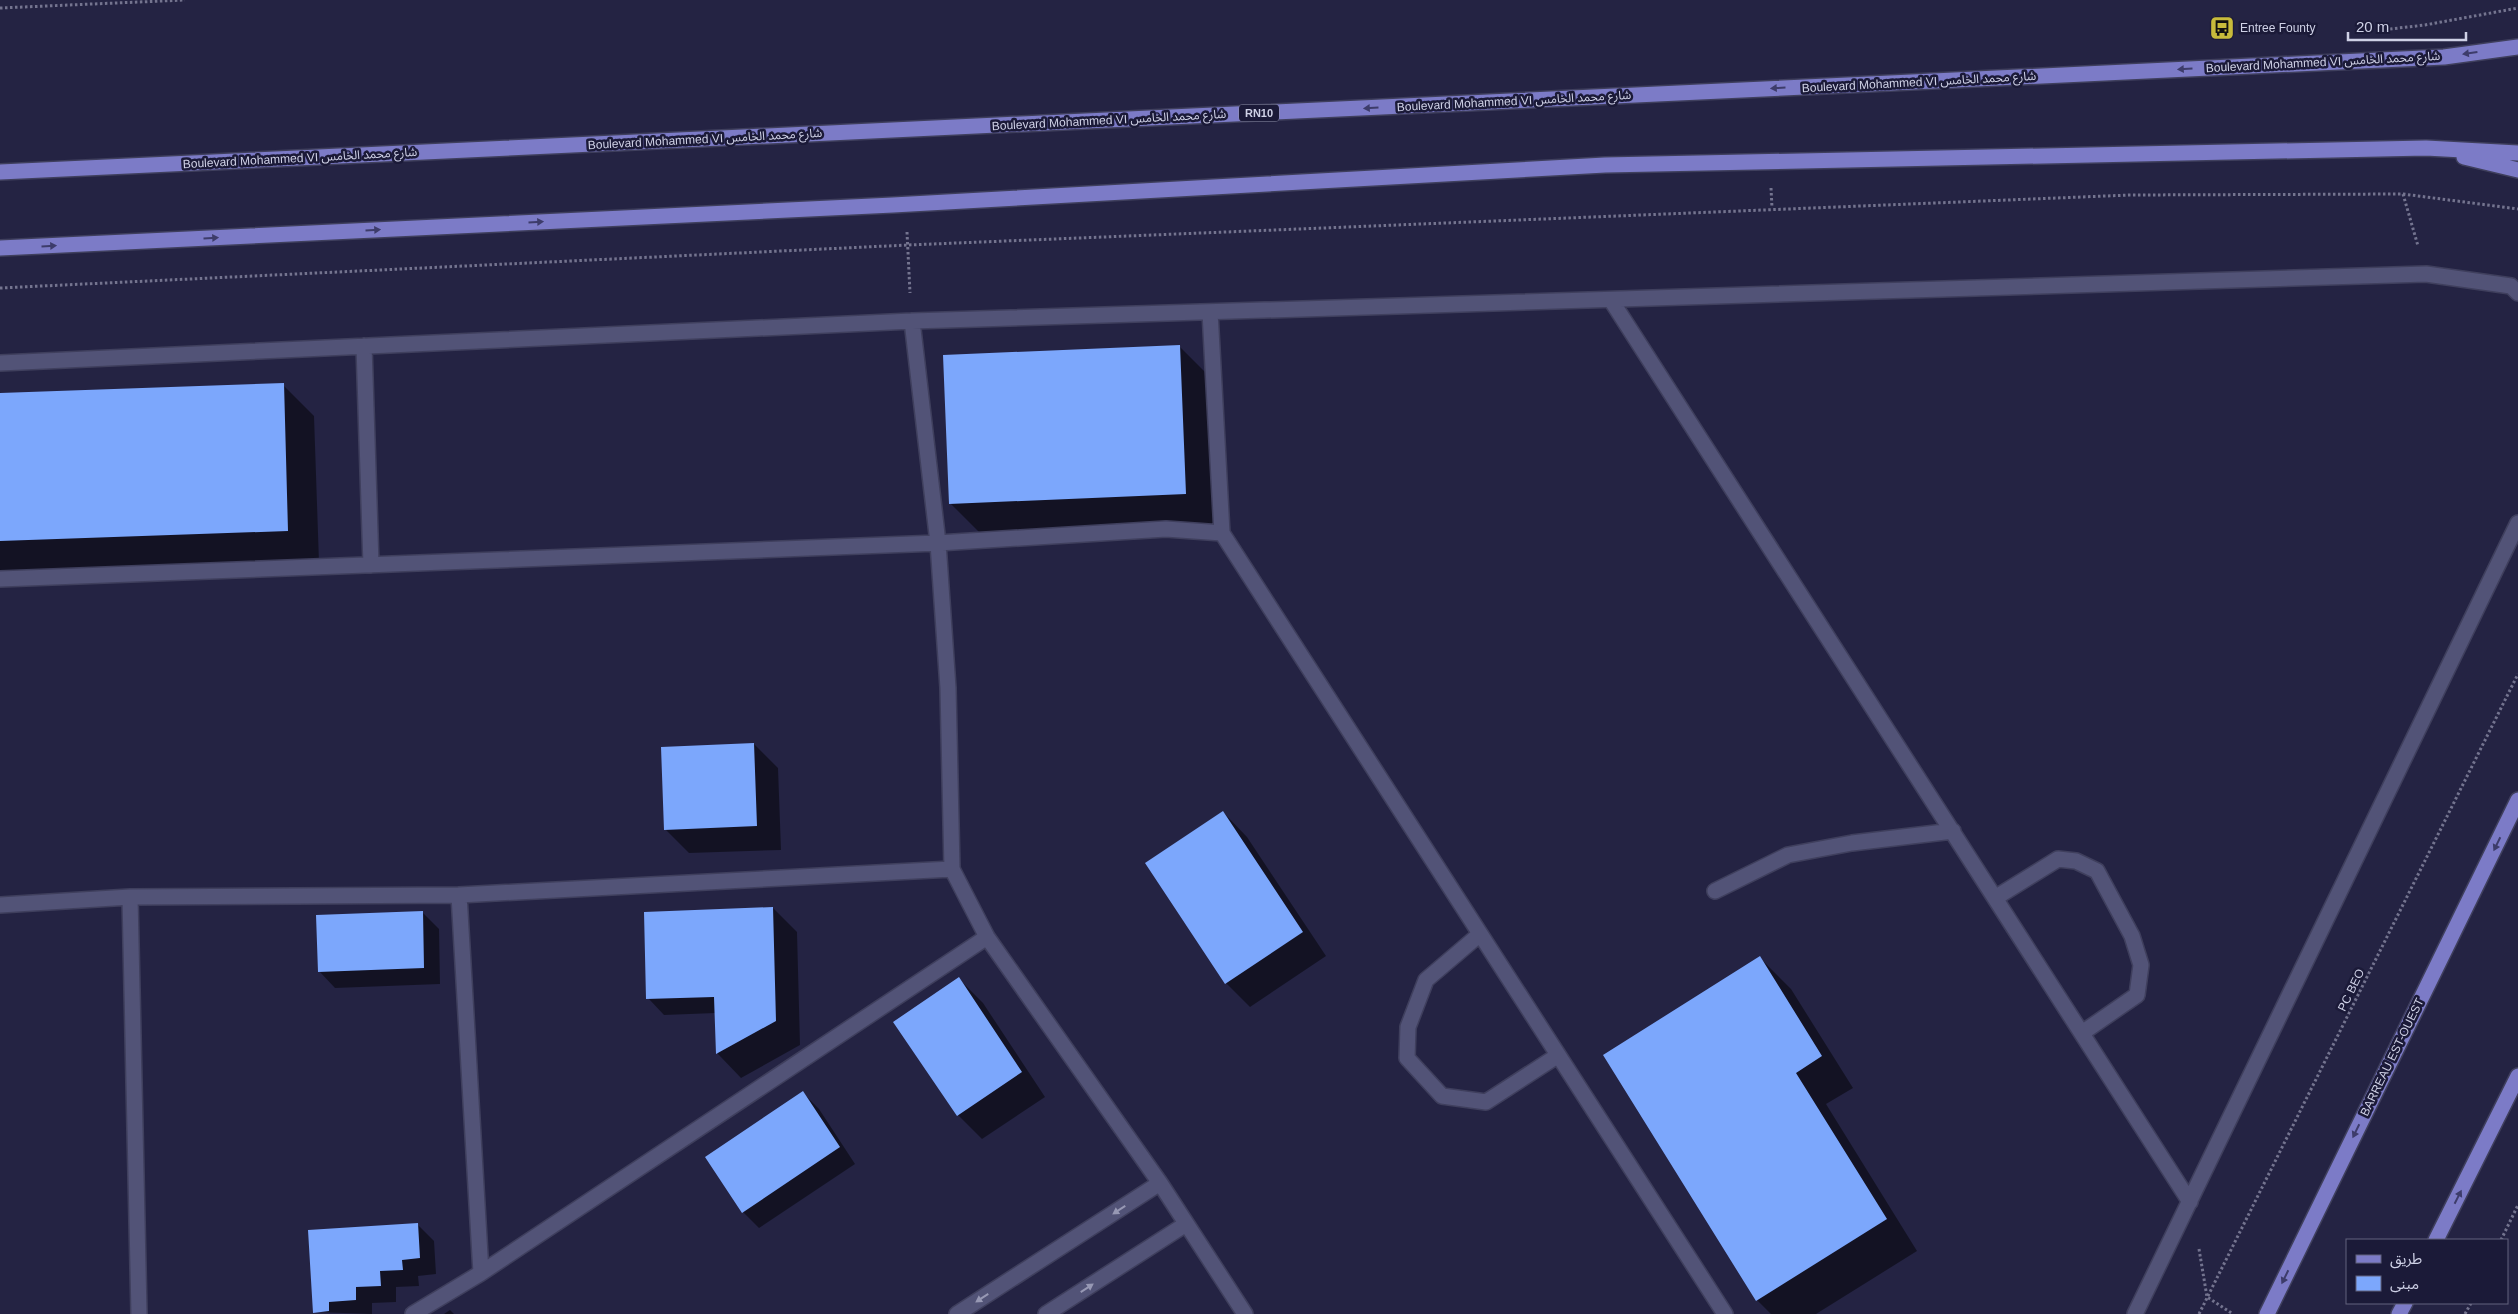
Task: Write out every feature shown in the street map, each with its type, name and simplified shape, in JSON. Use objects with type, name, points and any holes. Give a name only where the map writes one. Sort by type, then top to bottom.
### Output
[{"type":"main road","name":"Boulevard Mohammed VI شارع محمد الخامس","points":[[0,172],[2414,58],[2518,47]]},
{"type":"main road","points":[[2426,148],[2518,170]]},
{"type":"main road","points":[[0,248],[894,205],[1605,165],[2426,148],[2518,153]]},
{"type":"main road","name":"BARREAU EST-OUEST","points":[[2267,1314],[2518,800]]},
{"type":"main road","points":[[2436,1239],[2518,1076]]},
{"type":"street","points":[[0,362],[912,321],[2426,274],[2511,286],[2518,294]]},
{"type":"street","points":[[1611,300],[2190,1202]]},
{"type":"street","points":[[1210,312],[1222,533],[1557,1056],[1725,1314]]},
{"type":"street","points":[[912,321],[938,543],[948,688],[952,869],[987,937],[1160,1183],[1245,1314]]},
{"type":"street","points":[[364,346],[371,565]]},
{"type":"street","points":[[2135,1314],[2518,523]]},
{"type":"street","points":[[0,579],[938,543],[1166,529],[1222,533]]},
{"type":"street","points":[[1715,891],[1788,856],[1852,843],[1952,831]]},
{"type":"street","points":[[1995,898],[2058,858],[2076,861],[2096,871],[2132,936],[2141,965],[2137,995],[2082,1033]]},
{"type":"street","points":[[0,905],[130,897],[459,895],[952,869]]},
{"type":"street","points":[[459,895],[480,1273]]},
{"type":"street","points":[[130,897],[139,1314]]},
{"type":"street","points":[[1480,934],[1426,980],[1408,1028],[1407,1058],[1442,1096],[1486,1102],[1557,1056]]},
{"type":"street","points":[[413,1314],[480,1273],[987,937]]},
{"type":"street","points":[[957,1314],[1160,1183]]},
{"type":"street","points":[[1046,1314],[1186,1224]]},
{"type":"path","points":[[0,8],[185,0]]},
{"type":"path","points":[[0,288],[908,245],[2130,195],[2403,194],[2518,209]]},
{"type":"path","points":[[2403,194],[2426,274]]},
{"type":"path","points":[[908,245],[912,321]]},
{"type":"path","name":"PC BEO","points":[[2199,1314],[2518,674]]},
{"type":"path","points":[[2190,1202],[2207,1297],[2233,1314]]},
{"type":"path","points":[[2501,1239],[2518,1205]]},
{"type":"building","points":[[1180,345],[1186,494],[949,504],[943,355]]},
{"type":"building","points":[[284,383],[288,531],[0,541],[0,393]]},
{"type":"building","points":[[754,743],[757,826],[664,830],[661,747]]},
{"type":"building","points":[[1223,811],[1303,932],[1225,984],[1145,863]]},
{"type":"building","points":[[773,907],[776,1021],[716,1054],[714,997],[646,999],[644,912]]},
{"type":"building","points":[[423,911],[424,968],[318,972],[316,915]]},
{"type":"building","points":[[1760,956],[1822,1056],[1796,1073],[1887,1219],[1756,1301],[1603,1055]]},
{"type":"building","points":[[959,977],[1022,1072],[957,1116],[893,1022]]},
{"type":"building","points":[[803,1091],[840,1147],[742,1213],[705,1157]]},
{"type":"building","points":[[418,1223],[420,1258],[402,1260],[403,1270],[380,1271],[381,1286],[356,1287],[356,1300],[329,1302],[329,1311],[313,1313],[308,1230]]},
{"type":"place","name":"Entree Founty","points":[[2222,28]]}]
